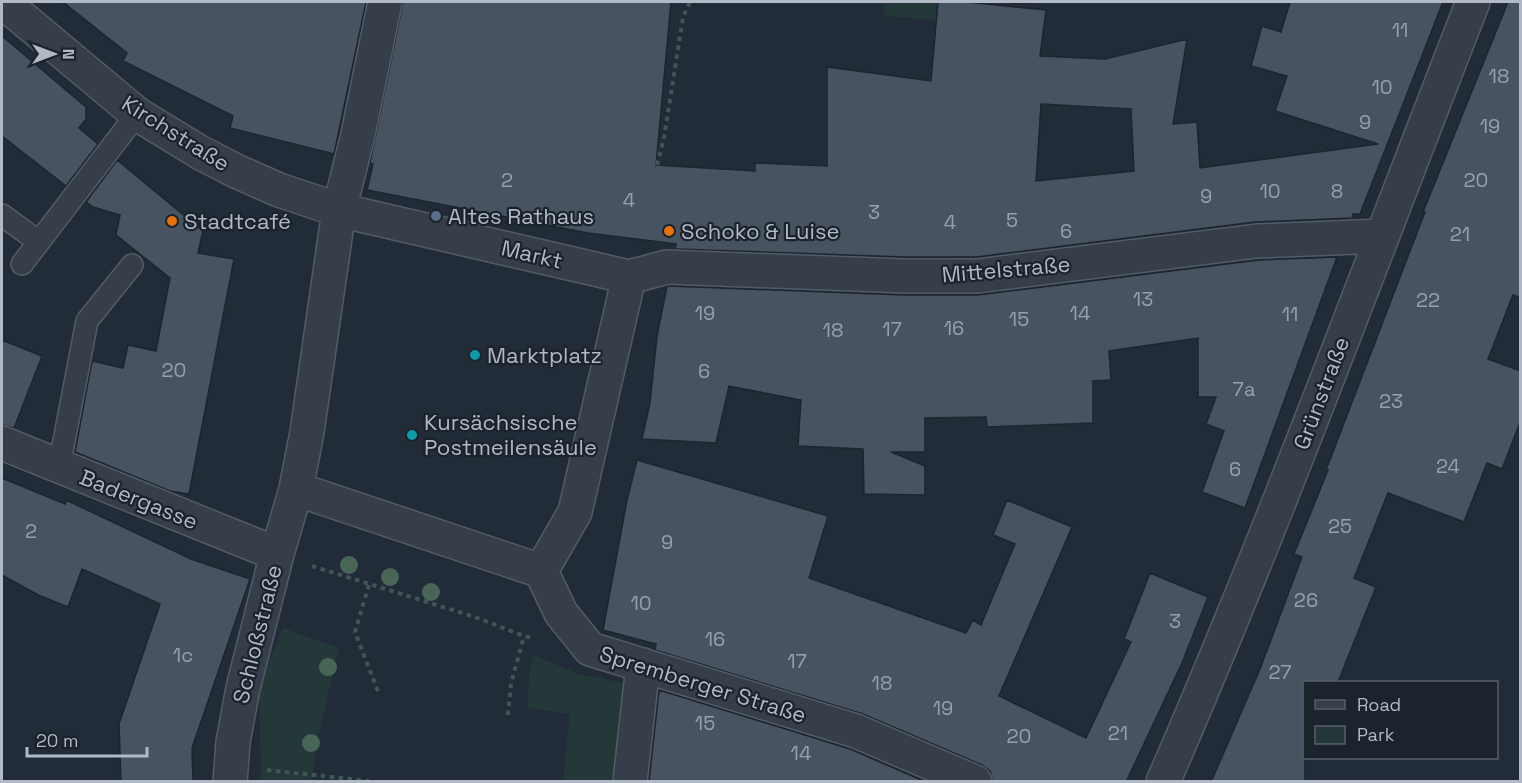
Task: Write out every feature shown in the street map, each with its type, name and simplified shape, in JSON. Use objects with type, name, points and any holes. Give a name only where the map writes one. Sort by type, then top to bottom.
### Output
[{"type":"street","points":[[385,2],[357,138],[339,210],[296,489],[541,571],[575,512],[629,277]]},
{"type":"street","name":"Grünstraße","points":[[1163,782],[1303,440],[1473,2]]},
{"type":"street","name":"Kirchstraße","points":[[11,9],[137,114],[201,153],[236,171],[279,190],[339,210]]},
{"type":"street","name":"Markt","points":[[339,210],[629,277]]},
{"type":"street","name":"Mittelstraße","points":[[629,277],[667,267],[904,276],[977,276],[1257,241],[1382,236]]},
{"type":"street","name":"Badergasse","points":[[6,445],[277,554]]},
{"type":"street","name":"Schloßstraße","points":[[230,775],[243,688],[296,489]]},
{"type":"street","name":"Spremberger Straße","points":[[541,571],[561,613],[590,649],[856,731],[975,782]]},
{"type":"street","points":[[630,782],[643,665]]},
{"type":"lane","points":[[22,264],[137,114]]},
{"type":"lane","points":[[2,215],[39,242]]},
{"type":"lane","points":[[59,467],[87,321],[132,265]]},
{"type":"path","points":[[657,165],[668,117],[683,17],[690,2]]},
{"type":"path","points":[[277,554],[535,638]]},
{"type":"path","points":[[369,585],[355,632],[379,694]]},
{"type":"path","points":[[508,715],[511,684],[524,636]]},
{"type":"path","points":[[230,775],[369,781]]},
{"type":"green space","points":[[885,2],[939,2],[937,20],[884,16]]},
{"type":"green space","points":[[283,628],[339,648],[317,741],[312,781],[261,781],[259,685]]},
{"type":"green space","points":[[533,655],[579,674],[624,683],[615,781],[563,781],[570,714],[528,708],[529,673]]},
{"type":"building","points":[[63,2],[366,2],[334,154],[230,128],[233,116],[123,61],[127,53]]},
{"type":"building","points":[[403,2],[671,2],[656,165],[755,171],[755,163],[827,166],[827,67],[931,81],[938,2],[966,2],[1046,10],[1040,56],[1105,59],[1187,39],[1173,124],[1197,122],[1200,168],[1378,144],[1275,111],[1287,76],[1251,66],[1262,26],[1281,32],[1290,2],[1443,2],[1360,214],[1353,214],[1352,218],[1255,222],[976,257],[904,257],[675,249],[676,244],[588,233],[367,190],[373,164],[370,163]],"holes":[[[1041,104],[1131,109],[1134,171],[1036,181]]]},
{"type":"building","points":[[1508,2],[1521,2],[1521,298],[1513,295],[1488,359],[1521,371],[1521,420],[1502,469],[1487,463],[1464,522],[1388,493],[1354,578],[1376,587],[1338,681],[1303,681],[1305,782],[1211,782],[1260,669],[1302,557],[1294,554],[1328,470],[1326,470],[1425,212],[1423,212]]},
{"type":"building","points":[[2,36],[86,107],[86,119],[79,128],[98,144],[66,186],[2,136]]},
{"type":"building","points":[[117,160],[203,231],[198,253],[234,259],[189,494],[170,491],[75,452],[92,361],[123,368],[128,345],[156,351],[170,278],[116,235],[120,215],[93,207],[86,202]]},
{"type":"building","points":[[1337,257],[1245,508],[1202,492],[1224,431],[1206,424],[1216,397],[1198,397],[1198,338],[1109,351],[1111,380],[1093,381],[1093,423],[987,427],[986,417],[925,418],[925,452],[891,452],[925,466],[925,495],[864,494],[863,449],[798,446],[801,400],[729,386],[716,443],[642,439],[650,403],[657,336],[667,286],[903,295],[977,295],[1259,260]]},
{"type":"building","points":[[2,340],[42,356],[14,428],[2,425]]},
{"type":"building","points":[[637,460],[828,516],[809,578],[966,633],[973,620],[981,625],[1015,544],[993,535],[1007,500],[1072,527],[999,696],[1086,738],[1131,642],[1124,639],[1150,573],[1208,597],[1182,663],[1126,782],[993,782],[990,771],[982,765],[863,714],[655,650],[656,644],[603,630],[627,500]]},
{"type":"building","points":[[2,478],[65,504],[66,500],[191,559],[250,579],[192,748],[193,782],[121,782],[119,724],[160,604],[82,569],[68,607],[38,595],[2,575]]},
{"type":"building","points":[[659,690],[850,749],[926,782],[649,782]]},
{"type":"place","name":"Altes Rathaus","points":[[436,216]]},
{"type":"place","name":"Stadtcafé","points":[[172,221]]},
{"type":"place","name":"Schoko & Luise","points":[[669,231]]},
{"type":"place","name":"Marktplatz","points":[[475,355]]},
{"type":"place","name":"Kursächsische Postmeilensäule","points":[[412,435]]}]
